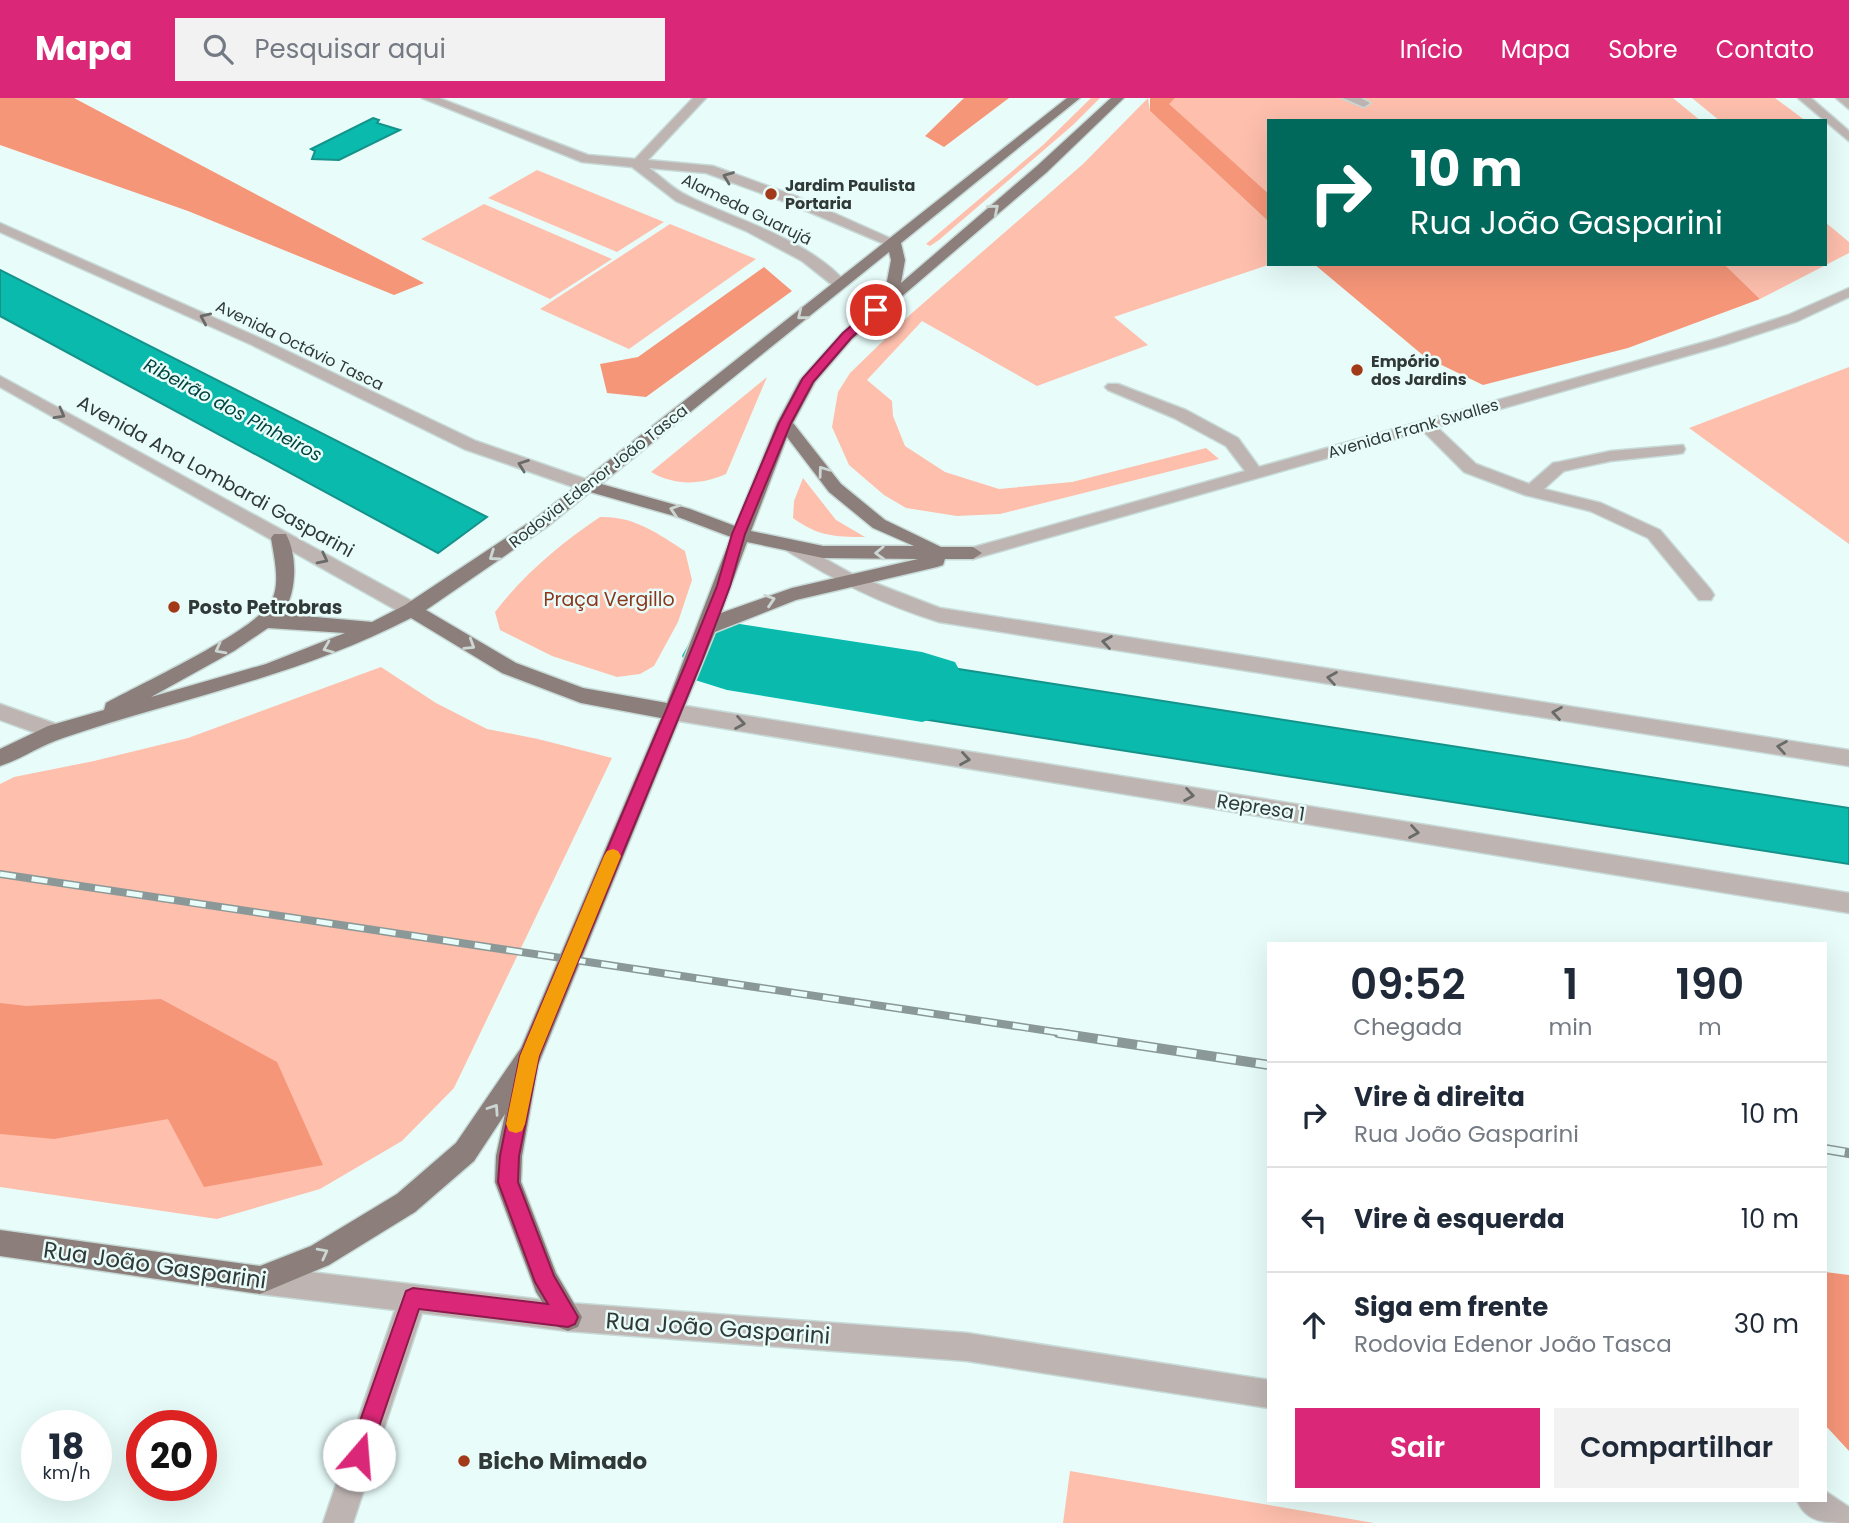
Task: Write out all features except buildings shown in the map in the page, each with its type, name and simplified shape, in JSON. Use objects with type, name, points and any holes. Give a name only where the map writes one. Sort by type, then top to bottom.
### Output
[{"type":"main road","name":"Rodovia Edenor João Tasca","points":[[0,758],[55,732],[271,670],[373,630],[412,610],[472,571],[588,486],[1074,98]]},
{"type":"main road","points":[[568,1317],[546,1282],[508,1182],[509,1156],[530,1056],[708,627],[739,534],[785,423],[808,380],[847,336],[1042,169],[1118,98]]},
{"type":"main road","points":[[891,296],[898,260],[894,243]]},
{"type":"main road","points":[[785,423],[835,488],[880,524],[938,551]]},
{"type":"main road","points":[[588,486],[684,513],[739,534],[823,552],[973,553]]},
{"type":"main road","points":[[85,723],[239,639],[278,607],[284,590],[285,576],[280,538]]},
{"type":"main road","points":[[708,627],[750,606],[802,590],[973,553]]},
{"type":"main road","points":[[412,610],[509,668],[581,695],[673,712]]},
{"type":"main road","points":[[263,621],[291,621],[373,630]]},
{"type":"main road","points":[[260,1280],[320,1256],[406,1203],[465,1152],[530,1056]]},
{"type":"main road","name":"Rua João Gasparini","points":[[0,1244],[260,1280]]},
{"type":"street","name":"Alameda Guarujá","points":[[428,98],[586,159],[708,169],[793,200],[894,243]]},
{"type":"street","points":[[637,165],[700,98]]},
{"type":"street","points":[[1349,98],[1364,103]]},
{"type":"street","points":[[1804,98],[1849,137]]},
{"type":"street","points":[[1842,98],[1849,105]]},
{"type":"street","points":[[1819,112],[1849,120]]},
{"type":"street","name":"Alameda Guarujá","points":[[637,165],[681,198],[751,228],[807,258],[841,285]]},
{"type":"street","name":"Avenida Octávio Tasca","points":[[0,227],[246,336],[470,445],[588,486]]},
{"type":"street","name":"Avenida Frank Swalles","points":[[973,553],[1720,342],[1793,318],[1849,292]]},
{"type":"street","name":"Avenida Ana Lombardi Gasparini","points":[[0,381],[280,538],[330,562],[412,610]]},
{"type":"street","points":[[1113,387],[1180,414],[1232,442],[1255,473]]},
{"type":"street","points":[[1426,425],[1470,468],[1531,491],[1595,507],[1654,534],[1705,595]]},
{"type":"street","points":[[1531,491],[1559,467],[1611,456],[1677,449]]},
{"type":"street","points":[[790,545],[848,580],[939,615],[1849,758]]},
{"type":"street","points":[[0,712],[55,732]]},
{"type":"street","name":"Represa 1","points":[[673,712],[1849,903]]},
{"type":"street","name":"Rua João Gasparini","points":[[260,1280],[568,1317],[967,1347],[1267,1394]]},
{"type":"street","points":[[338,1523],[366,1432],[413,1298]]},
{"type":"street","points":[[1815,1502],[1846,1522]]},
{"type":"green space","points":[[1091,98],[1100,98],[1073,125],[939,240],[930,246],[926,244],[1043,145]]},
{"type":"green space","points":[[1148,98],[1150,111],[1267,220],[1267,265],[1114,317],[1148,345],[1037,386],[922,321],[867,380],[892,401],[893,416],[905,446],[945,472],[999,489],[1072,482],[1206,448],[1219,459],[1000,514],[957,516],[906,508],[884,495],[849,465],[832,427],[838,392],[850,373],[912,313],[1083,164]]},
{"type":"green space","points":[[1175,98],[1673,98],[1699,119],[1267,119],[1267,192],[1168,104]]},
{"type":"green space","points":[[1692,98],[1775,98],[1803,119],[1718,119]]},
{"type":"green space","points":[[537,170],[664,222],[617,252],[488,198]]},
{"type":"green space","points":[[484,204],[612,259],[550,299],[421,239]]},
{"type":"green space","points":[[670,224],[756,259],[629,349],[540,309]]},
{"type":"green space","points":[[1827,224],[1849,242],[1849,253],[1827,264]]},
{"type":"green space","points":[[1726,266],[1824,266],[1760,299]]},
{"type":"green space","points":[[1849,367],[1849,544],[1689,428]]},
{"type":"green space","points":[[767,377],[726,474],[698,482],[679,482],[651,472]]},
{"type":"green space","points":[[803,478],[836,520],[865,537],[827,534],[810,529],[793,518],[794,501]]},
{"type":"green space","name":"Praça Vergillo","points":[[600,517],[624,519],[634,523],[655,532],[685,551],[692,580],[678,622],[654,666],[640,674],[617,677],[552,656],[500,630],[495,612],[543,560]]},
{"type":"green space","points":[[381,667],[436,703],[487,729],[612,758],[454,1088],[402,1141],[320,1189],[217,1219],[0,1187],[0,784],[14,777],[188,738]]},
{"type":"green space","points":[[1070,1471],[1374,1523],[1063,1523]]},
{"type":"shaded area","points":[[0,98],[74,98],[424,283],[394,295],[188,211],[0,145]]},
{"type":"shaded area","points":[[964,98],[1009,98],[944,147],[925,136]]},
{"type":"shaded area","points":[[1150,98],[1175,98],[1169,104],[1267,192],[1267,220],[1150,111]]},
{"type":"shaded area","points":[[1316,266],[1726,266],[1760,299],[1628,348],[1483,385],[1425,357]]},
{"type":"shaded area","points":[[764,267],[792,291],[646,397],[607,393],[600,364],[638,357]]},
{"type":"shaded area","points":[[161,999],[277,1062],[323,1165],[204,1187],[168,1119],[54,1139],[0,1134],[0,1003],[26,1006]]},
{"type":"shaded area","points":[[1827,1272],[1849,1275],[1849,1451],[1827,1427]]},
{"type":"water","points":[[373,118],[379,120],[377,123],[400,130],[339,160],[312,159],[315,151],[311,149]]},
{"type":"water","name":"Ribeirão dos Pinheiros","points":[[0,270],[487,517],[438,553],[0,316]]},
{"type":"water","points":[[798,644],[1849,808],[1849,864],[768,695]]},
{"type":"waterway","points":[[727,656],[922,687]]},
{"type":"railway","points":[[0,874],[1069,1034]]},
{"type":"railway","points":[[1058,1033],[1267,1065]]},
{"type":"railway","points":[[1827,1149],[1849,1153]]},
{"type":"slow traffic","points":[[516,1124],[530,1056],[613,856]]},
{"type":"place","name":"Jardim Paulista Portaria","points":[[771,194]]},
{"type":"place","name":"Empório dos Jardins","points":[[1357,370]]},
{"type":"place","name":"Posto Petrobras","points":[[174,607]]},
{"type":"place","name":"Bicho Mimado","points":[[464,1461]]},
{"type":"route","points":[[359,1455],[413,1298],[568,1317],[546,1282],[508,1182],[509,1156],[530,1056],[694,663],[739,534],[785,423],[808,380],[847,336],[876,310]]}]
